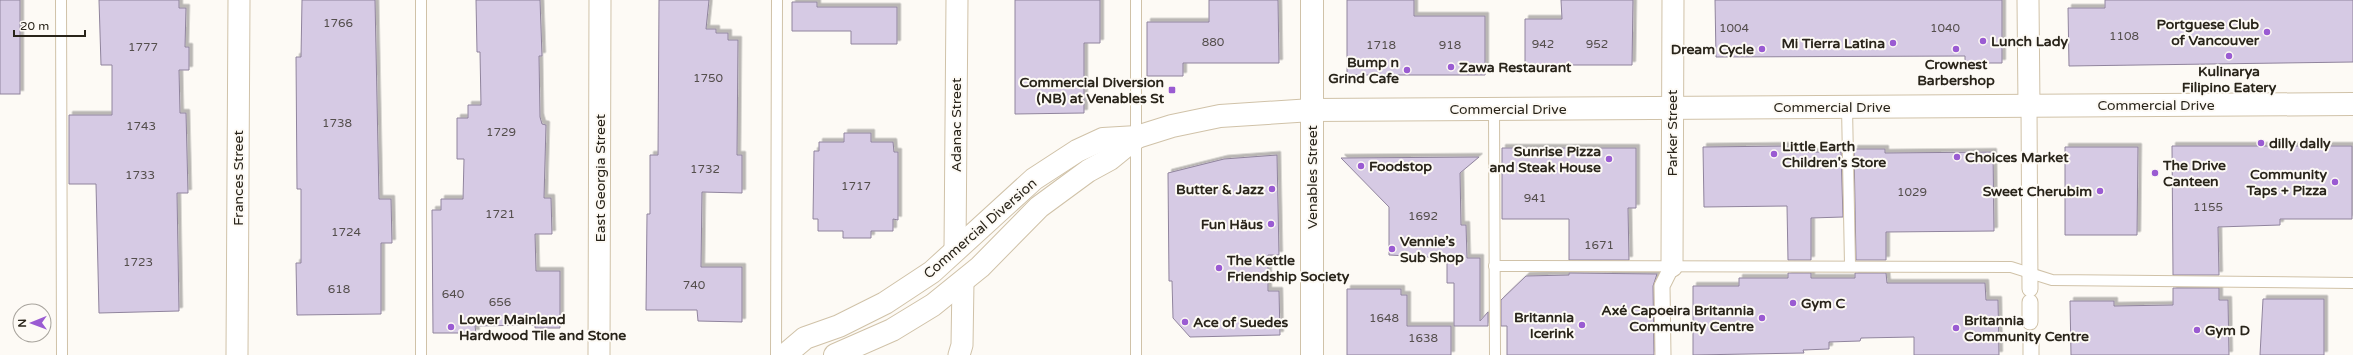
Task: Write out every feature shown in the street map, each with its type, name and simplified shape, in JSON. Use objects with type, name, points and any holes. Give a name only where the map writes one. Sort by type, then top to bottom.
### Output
[{"type":"street","name":"Frances Street","points":[[237,355],[239,0]]},
{"type":"street","name":"East Georgia Street","points":[[599,355],[600,0]]},
{"type":"street","name":"Adanac Street","points":[[956,250],[957,0]]},
{"type":"street","name":"Venables Street","points":[[1312,0],[1312,355]]},
{"type":"street","name":"Parker Street","points":[[1672,266],[1673,0]]},
{"type":"street","points":[[2028,0],[2030,322]]},
{"type":"street","name":"Commercial Drive","points":[[1312,110],[2353,104]]},
{"type":"street","name":"Commercial Diversion","points":[[785,355],[805,338],[839,326],[885,303],[932,272],[1034,179],[1077,151],[1102,139],[1137,137],[1172,126],[1220,116],[1312,110]]},
{"type":"street","name":"Commercial Diversion","points":[[835,355],[892,330],[917,316],[963,282],[1039,208],[1088,171],[1110,159],[1137,137]]},
{"type":"street","points":[[1662,355],[1662,286],[1672,266]]},
{"type":"street","points":[[959,355],[962,345],[963,282]]},
{"type":"street","points":[[2031,340],[2031,355]]},
{"type":"lane","points":[[61,0],[62,355]]},
{"type":"lane","points":[[421,0],[421,355]]},
{"type":"lane","points":[[776,355],[777,0]]},
{"type":"lane","points":[[1136,0],[1136,355]]},
{"type":"lane","points":[[1847,107],[1850,265]]},
{"type":"lane","points":[[1494,109],[1495,355]]},
{"type":"lane","points":[[1494,266],[1850,265],[2011,267],[2052,280],[2353,284]]},
{"type":"building","points":[[0,0],[20,0],[20,94],[0,94]]},
{"type":"building","points":[[99,0],[179,0],[179,8],[186,8],[185,47],[189,47],[189,70],[179,70],[180,113],[186,113],[188,193],[177,193],[179,311],[99,313],[96,184],[69,184],[69,115],[112,115],[112,65],[101,65]]},
{"type":"building","points":[[302,0],[375,0],[379,199],[391,199],[392,243],[381,243],[381,314],[297,315],[296,263],[301,263],[301,189],[297,189],[296,57],[301,57]]},
{"type":"building","points":[[476,0],[540,0],[542,56],[539,56],[540,117],[542,124],[546,125],[544,198],[551,198],[552,234],[535,234],[536,271],[560,271],[560,328],[535,328],[535,325],[475,326],[476,333],[433,333],[432,210],[441,210],[441,199],[463,199],[464,159],[457,159],[457,118],[468,118],[468,105],[481,105],[480,52],[477,52]]},
{"type":"building","points":[[659,0],[709,0],[706,29],[716,29],[716,33],[728,33],[728,40],[738,40],[737,155],[742,155],[742,193],[702,192],[701,267],[742,267],[742,322],[698,321],[697,310],[646,310],[647,214],[650,214],[650,155],[658,155]]},
{"type":"building","points":[[1015,0],[1100,0],[1100,43],[1084,43],[1084,113],[1015,114]]},
{"type":"building","points":[[1209,0],[1278,0],[1279,63],[1183,63],[1183,76],[1147,76],[1147,22],[1209,22]]},
{"type":"building","points":[[1347,0],[1414,0],[1414,16],[1485,16],[1485,75],[1347,75]]},
{"type":"building","points":[[1561,0],[1633,0],[1632,65],[1562,65],[1561,72],[1525,71],[1525,19],[1562,19]]},
{"type":"building","points":[[1715,0],[2002,0],[2002,63],[1965,63],[1965,56],[1716,57]]},
{"type":"building","points":[[2105,0],[2353,0],[2353,62],[2069,66],[2068,8],[2105,8]]},
{"type":"building","points":[[792,2],[817,2],[817,7],[897,7],[897,44],[851,44],[851,31],[792,31]]},
{"type":"building","points":[[844,133],[871,133],[871,142],[893,142],[894,152],[898,152],[898,220],[893,219],[893,231],[871,231],[871,238],[843,238],[843,231],[818,231],[818,219],[813,219],[814,151],[819,151],[819,142],[844,142]]},
{"type":"building","points":[[1787,146],[1787,152],[1841,152],[1843,217],[1811,218],[1811,260],[1788,260],[1787,206],[1704,207],[1703,147]]},
{"type":"building","points":[[2172,146],[2352,146],[2352,219],[2280,219],[2280,225],[2218,227],[2219,275],[2173,275]]},
{"type":"building","points":[[2065,147],[2138,147],[2137,235],[2065,235]]},
{"type":"building","points":[[1502,148],[1636,148],[1636,208],[1628,208],[1629,260],[1569,260],[1569,219],[1502,219]]},
{"type":"building","points":[[1854,149],[1885,149],[1885,153],[1993,152],[1994,231],[1886,232],[1886,260],[1856,260]]},
{"type":"building","points":[[1277,155],[1279,255],[1268,255],[1268,291],[1279,291],[1280,335],[1190,337],[1173,318],[1172,281],[1169,281],[1168,173],[1224,159]]},
{"type":"building","points":[[1479,157],[1460,173],[1461,225],[1466,225],[1467,258],[1480,258],[1480,321],[1488,312],[1488,326],[1454,326],[1454,283],[1447,283],[1447,258],[1389,255],[1389,207],[1341,158]]},
{"type":"building","name":"Britannia Icerink","points":[[1569,273],[1657,274],[1653,286],[1654,355],[1507,355],[1507,326],[1501,326],[1501,300],[1526,276],[1569,275]]},
{"type":"building","name":"Gym C","points":[[1788,273],[1811,273],[1811,278],[1855,278],[1855,273],[1886,273],[1887,283],[1985,283],[1986,300],[1998,300],[1999,355],[1914,355],[1914,337],[1861,338],[1860,341],[1829,342],[1829,349],[1803,350],[1804,353],[1693,355],[1693,286],[1739,286],[1739,278],[1788,278]]},
{"type":"building","name":"Gym D","points":[[2173,288],[2219,288],[2219,300],[2228,300],[2229,355],[2071,355],[2070,301],[2114,301],[2114,306],[2173,305]]},
{"type":"building","points":[[1347,289],[1401,289],[1401,295],[1407,295],[1407,326],[1451,326],[1451,355],[1347,355]]},
{"type":"building","points":[[2263,299],[2324,299],[2324,355],[2260,355]]},
{"type":"place","name":"Portguese Club of Vancouver","points":[[2267,32]]},
{"type":"place","name":"Lunch Lady","points":[[1983,41]]},
{"type":"place","name":"Mi Tierra Latina","points":[[1893,43]]},
{"type":"place","name":"Dream Cycle","points":[[1762,49]]},
{"type":"place","name":"Crownest Barbershop","points":[[1956,49]]},
{"type":"place","name":"Kulinarya Filipino Eatery","points":[[2229,56]]},
{"type":"place","name":"Zawa Restaurant","points":[[1451,67]]},
{"type":"place","name":"Bump n Grind Cafe","points":[[1407,70]]},
{"type":"place","name":"Commercial Diversion (NB) at Venables St","points":[[1172,90]]},
{"type":"place","name":"dilly dally","points":[[2261,143]]},
{"type":"place","name":"Little Earth Children's Store","points":[[1774,154]]},
{"type":"place","name":"Choices Market","points":[[1957,157]]},
{"type":"place","name":"Sunrise Pizza and Steak House","points":[[1609,159]]},
{"type":"place","name":"Foodstop","points":[[1361,166]]},
{"type":"place","name":"The Drive Canteen","points":[[2155,173]]},
{"type":"place","name":"Community Taps + Pizza","points":[[2335,182]]},
{"type":"place","name":"Butter & Jazz","points":[[1272,189]]},
{"type":"place","name":"Sweet Cherubim","points":[[2100,191]]},
{"type":"place","name":"Fun Häus","points":[[1271,224]]},
{"type":"place","name":"Vennie’s Sub Shop","points":[[1392,249]]},
{"type":"place","name":"The Kettle Friendship Society","points":[[1219,268]]},
{"type":"place","name":"Gym C","points":[[1793,303]]},
{"type":"place","name":"Axé Capoeira Britannia Community Centre","points":[[1762,318]]},
{"type":"place","name":"Ace of Suedes","points":[[1185,322]]},
{"type":"place","name":"Britannia Icerink","points":[[1582,325]]},
{"type":"place","name":"Lower Mainland Hardwood Tile and Stone","points":[[451,327]]},
{"type":"place","name":"Britannia Community Centre","points":[[1956,328]]},
{"type":"place","name":"Gym D","points":[[2197,330]]}]
